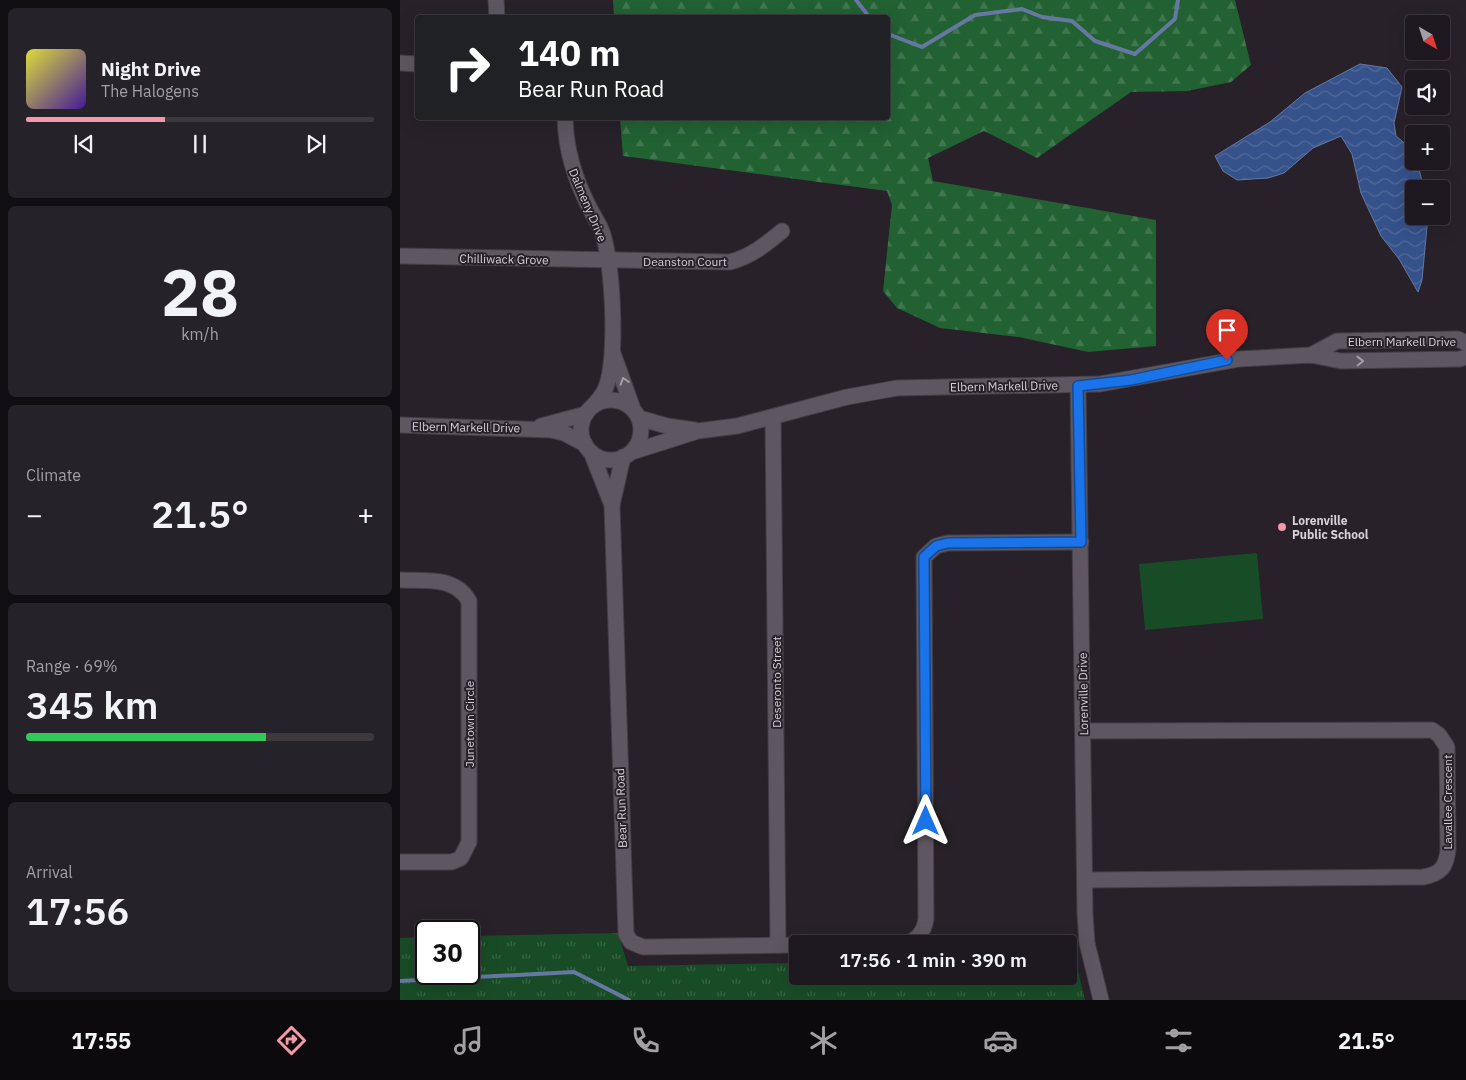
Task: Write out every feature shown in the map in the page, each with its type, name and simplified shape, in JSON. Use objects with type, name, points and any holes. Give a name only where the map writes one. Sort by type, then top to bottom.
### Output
[{"type":"street","points":[[496,0],[497,15]]},
{"type":"street","points":[[400,63],[415,64]]},
{"type":"street","name":"Dalmeny Drive","points":[[565,120],[565,139],[570,164],[601,230],[608,262],[613,353],[607,386],[590,410]]},
{"type":"street","name":"Deanston Court","points":[[608,262],[730,262],[758,250],[782,231]]},
{"type":"street","name":"Chilliwack Grove","points":[[400,256],[608,262]]},
{"type":"street","name":"Elbern Markell Drive","points":[[1312,355],[1337,341],[1458,339],[1466,343]]},
{"type":"street","name":"Dalmeny Drive","points":[[613,353],[636,414]]},
{"type":"street","name":"Elbern Markell Drive","points":[[627,455],[698,431],[737,426],[847,397],[897,388],[1078,386],[1131,380],[1239,359],[1312,355],[1341,361],[1460,359],[1466,357]]},
{"type":"street","name":"Lorenville Drive","points":[[1078,386],[1084,880],[1087,943],[1102,1000]]},
{"type":"street","points":[[615,400],[625,403],[636,414],[641,433],[638,444],[627,455],[613,460],[600,458],[588,448],[582,434],[590,410],[604,401],[615,400]]},
{"type":"street","name":"Elbern Markell Drive","points":[[532,428],[590,410]]},
{"type":"street","name":"Elbern Markell Drive","points":[[636,414],[667,426],[698,431]]},
{"type":"street","name":"Deseronto Street","points":[[773,418],[778,945]]},
{"type":"street","name":"Elbern Markell Drive","points":[[400,425],[532,428],[564,433],[588,448]]},
{"type":"street","name":"Bear Run Road","points":[[588,448],[612,505]]},
{"type":"street","name":"Bear Run Road","points":[[627,455],[612,505],[626,934],[631,942],[643,947],[789,945]]},
{"type":"street","points":[[920,935],[925,928],[926,919],[924,557],[936,546],[948,543],[1081,542]]},
{"type":"street","name":"Junetown Circle","points":[[400,580],[448,583],[457,587],[469,602],[469,842],[461,858],[452,862],[400,862]]},
{"type":"street","name":"Lavallee Crescent","points":[[1083,731],[1432,730],[1439,735],[1447,747],[1448,850],[1446,864],[1441,870],[1434,875],[1423,876],[1084,880]]},
{"type":"green space","points":[[613,0],[1235,0],[1251,65],[1231,82],[1187,91],[1131,92],[1037,158],[984,131],[928,158],[933,181],[1156,220],[1156,346],[1088,352],[1019,337],[940,328],[897,308],[883,291],[892,205],[887,191],[623,156],[620,120],[890,120],[890,15],[614,15]]},
{"type":"green space","points":[[1257,553],[1263,619],[1145,630],[1139,564]]},
{"type":"green space","points":[[618,933],[628,966],[789,963],[789,985],[1077,985],[1077,967],[1085,1000],[400,1000],[400,938],[415,937],[415,985],[480,985],[480,936]]},
{"type":"water","points":[[1360,64],[1387,68],[1402,87],[1394,123],[1396,136],[1405,144],[1405,170],[1419,170],[1422,180],[1405,180],[1405,225],[1427,225],[1422,280],[1418,292],[1399,259],[1381,236],[1361,193],[1352,154],[1341,136],[1313,148],[1284,173],[1268,178],[1237,180],[1223,171],[1215,156],[1270,122],[1305,93]]},
{"type":"waterway","points":[[856,0],[868,15]]},
{"type":"waterway","points":[[890,35],[922,47],[975,15],[1022,9],[1042,17],[1072,21],[1095,41],[1135,54],[1175,19],[1178,0]]},
{"type":"waterway","points":[[400,981],[574,972],[629,1000]]},
{"type":"place","name":"Lorenville Public School","points":[[1282,527]]},
{"type":"route","points":[[926,821],[924,557],[936,546],[948,543],[1081,542],[1078,386],[1131,380],[1227,360]]}]
